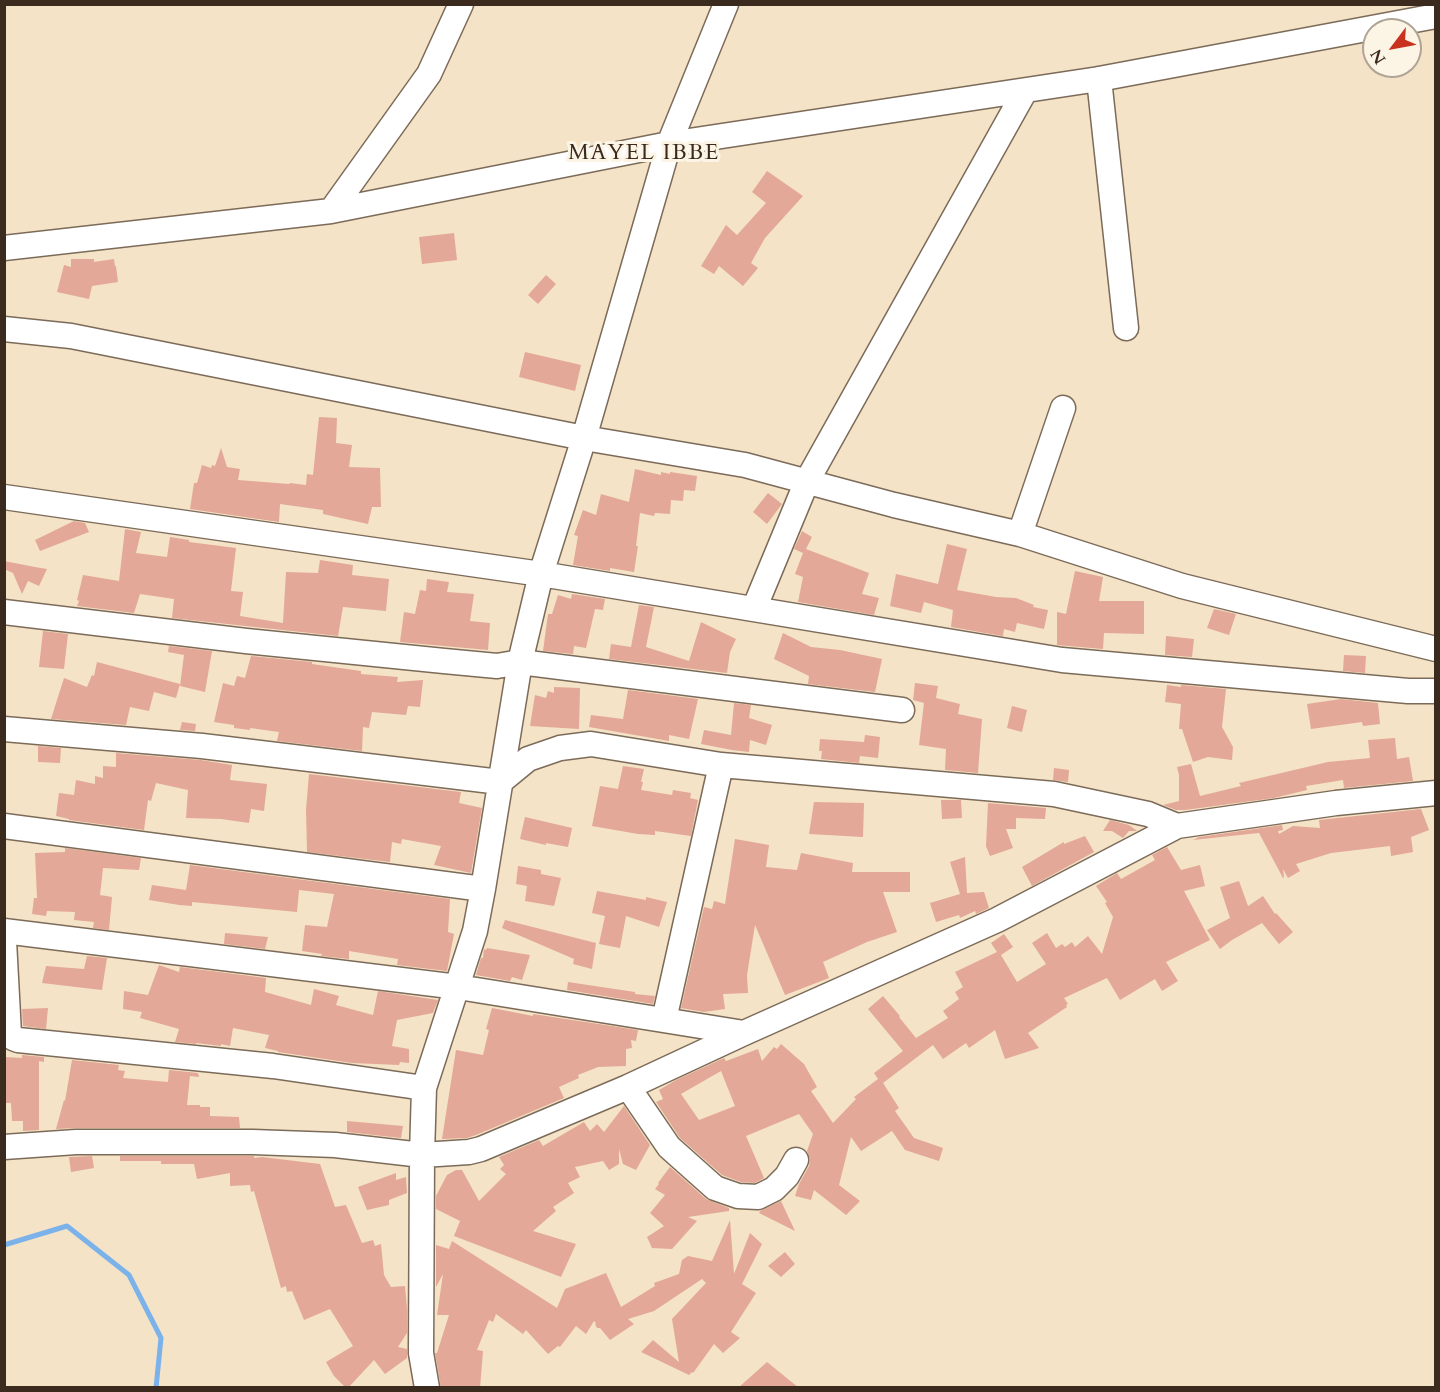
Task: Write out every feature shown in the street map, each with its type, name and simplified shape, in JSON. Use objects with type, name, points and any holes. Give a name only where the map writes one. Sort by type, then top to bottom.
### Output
[{"type":"street","points":[[331,211],[429,74],[461,4]]},
{"type":"street","points":[[427,1388],[421,1353],[424,1088],[475,931],[520,662],[540,574],[584,438],[669,144],[726,4]]},
{"type":"street","points":[[4,248],[331,211],[669,144],[1099,79],[1436,16]]},
{"type":"street","points":[[1099,79],[1126,328]]},
{"type":"street","points":[[754,609],[807,481],[1025,91]]},
{"type":"street","points":[[4,329],[71,336],[584,438],[745,465],[894,505],[1020,534],[1182,585],[1436,649]]},
{"type":"street","points":[[1020,534],[1063,408]]},
{"type":"street","points":[[4,497],[540,574],[1062,660],[1408,691],[1436,691]]},
{"type":"street","points":[[4,612],[246,641],[465,663],[497,666],[520,662],[902,710]]},
{"type":"street","points":[[4,729],[202,746],[500,782],[528,759],[560,748],[591,744],[721,765],[1054,794],[1148,814],[1177,826]]},
{"type":"street","points":[[664,1020],[721,765]]},
{"type":"street","points":[[4,1147],[75,1142],[253,1142],[336,1145],[422,1155],[469,1152],[491,1145],[628,1087],[997,920],[1177,826],[1336,802],[1436,793]]},
{"type":"street","points":[[4,826],[483,889]]},
{"type":"street","points":[[4,931],[458,987],[744,1033]]},
{"type":"street","points":[[4,941],[9,1034],[18,1040],[273,1066],[424,1088]]},
{"type":"street","points":[[628,1087],[669,1147],[715,1188],[738,1196],[758,1197],[774,1189],[787,1176],[796,1160]]},
{"type":"building","points":[[767,171],[803,196],[765,238],[751,263],[758,268],[743,286],[719,266],[714,274],[701,266],[726,225],[737,235],[766,203],[752,192]]},
{"type":"building","points":[[454,233],[457,260],[422,264],[419,237]]},
{"type":"building","points":[[71,259],[94,259],[94,262],[114,259],[118,282],[92,286],[89,299],[57,292],[64,265],[71,267]]},
{"type":"building","points":[[546,275],[556,284],[538,304],[528,295]]},
{"type":"building","points":[[525,352],[581,365],[575,391],[519,377]]},
{"type":"building","points":[[319,417],[337,418],[336,443],[352,445],[349,467],[380,468],[381,507],[372,507],[368,524],[323,514],[323,510],[280,504],[279,522],[190,509],[194,483],[197,483],[202,465],[211,468],[212,465],[215,466],[221,448],[227,467],[240,469],[238,480],[306,485],[307,474],[313,475]]},
{"type":"building","points":[[635,469],[661,475],[661,472],[670,474],[670,472],[697,476],[695,491],[684,490],[683,501],[671,500],[670,514],[655,513],[654,516],[640,513],[634,572],[573,565],[578,536],[574,535],[583,510],[596,515],[601,494],[629,502]]},
{"type":"building","points":[[768,493],[782,504],[767,524],[753,512]]},
{"type":"building","points":[[74,521],[85,523],[89,532],[40,551],[35,540]]},
{"type":"building","points":[[125,529],[141,532],[136,553],[167,557],[170,537],[189,540],[189,542],[236,548],[231,591],[243,592],[240,616],[283,623],[286,572],[318,573],[320,560],[353,565],[352,575],[389,579],[386,611],[343,607],[338,636],[172,618],[174,599],[140,594],[134,613],[77,606],[83,575],[119,581]]},
{"type":"building","points":[[802,531],[812,537],[806,549],[869,573],[862,594],[879,598],[874,615],[798,602],[803,577],[795,574],[803,553],[794,549]]},
{"type":"building","points":[[947,544],[967,549],[957,590],[1016,598],[1034,605],[1033,607],[1048,610],[1044,629],[1017,623],[1015,632],[1004,629],[1002,636],[951,627],[953,610],[924,602],[921,613],[890,606],[896,574],[938,584]]},
{"type":"building","points":[[4,561],[47,569],[39,586],[28,581],[22,594],[13,573],[4,569]]},
{"type":"building","points":[[1075,571],[1103,577],[1099,601],[1144,601],[1144,634],[1104,633],[1103,649],[1057,645],[1057,612],[1066,614]]},
{"type":"building","points":[[427,579],[449,582],[447,592],[474,594],[470,621],[490,623],[488,650],[400,642],[404,612],[415,614],[420,590],[426,591]]},
{"type":"building","points":[[572,594],[605,599],[603,610],[595,609],[586,648],[574,646],[573,654],[543,651],[548,614],[552,614],[558,595],[571,599]]},
{"type":"building","points":[[639,605],[654,607],[646,647],[689,661],[701,622],[736,639],[730,652],[727,673],[609,659],[611,644],[631,647]]},
{"type":"building","points":[[1214,609],[1236,614],[1229,635],[1207,628]]},
{"type":"building","points":[[43,631],[68,634],[64,669],[39,667]]},
{"type":"building","points":[[783,633],[811,647],[840,650],[882,659],[875,692],[808,684],[809,676],[774,659]]},
{"type":"building","points":[[1166,636],[1194,639],[1192,657],[1165,655]]},
{"type":"building","points":[[169,646],[212,651],[205,692],[180,686],[184,655],[168,652]]},
{"type":"building","points":[[1344,655],[1366,656],[1365,673],[1343,671]]},
{"type":"building","points":[[251,656],[312,662],[312,664],[361,671],[361,674],[398,677],[397,682],[423,680],[420,707],[408,706],[406,715],[372,712],[369,728],[363,727],[362,751],[277,741],[279,732],[234,728],[234,725],[214,722],[223,683],[234,686],[237,676],[245,678]]},
{"type":"building","points":[[97,662],[180,684],[176,698],[154,692],[149,711],[130,707],[126,725],[51,719],[64,678],[87,687],[92,675],[94,676]]},
{"type":"building","points":[[915,683],[938,686],[936,698],[960,704],[958,714],[982,719],[978,773],[945,770],[946,749],[919,745],[924,703],[913,700]]},
{"type":"building","points":[[1167,685],[1226,689],[1222,727],[1233,747],[1232,760],[1208,757],[1193,762],[1182,729],[1179,729],[1181,704],[1165,702]]},
{"type":"building","points":[[554,687],[580,688],[579,729],[530,726],[535,695],[546,698],[548,691],[554,693]]},
{"type":"building","points":[[628,690],[698,699],[689,739],[669,735],[669,741],[589,727],[591,715],[623,719]]},
{"type":"building","points":[[1341,699],[1378,703],[1380,724],[1363,726],[1362,722],[1311,729],[1307,704]]},
{"type":"building","points":[[734,703],[751,705],[749,718],[772,725],[766,745],[750,740],[749,752],[701,744],[704,730],[731,735]]},
{"type":"building","points":[[1012,706],[1027,710],[1022,732],[1007,728]]},
{"type":"building","points":[[182,722],[196,724],[195,731],[180,730]]},
{"type":"building","points":[[865,735],[880,737],[878,758],[860,756],[859,763],[821,759],[820,739],[864,742]]},
{"type":"building","points":[[1395,738],[1397,759],[1409,757],[1413,781],[1344,788],[1343,780],[1306,786],[1307,790],[1274,798],[1185,810],[1176,810],[1163,805],[1179,801],[1177,767],[1191,764],[1200,796],[1241,786],[1239,783],[1328,762],[1370,758],[1368,740]]},
{"type":"building","points":[[38,746],[61,748],[60,763],[38,762]]},
{"type":"building","points":[[116,753],[232,765],[230,780],[267,784],[264,811],[251,809],[249,823],[186,818],[188,790],[156,783],[151,801],[148,800],[144,830],[69,820],[56,816],[59,793],[74,795],[76,780],[95,784],[95,776],[103,778],[103,766],[116,767]]},
{"type":"building","points":[[623,766],[644,769],[641,790],[672,795],[673,790],[691,793],[690,798],[698,800],[691,836],[655,831],[655,835],[638,834],[592,826],[600,786],[618,789]]},
{"type":"building","points":[[1054,768],[1069,770],[1068,782],[1053,780]]},
{"type":"building","points":[[309,774],[461,792],[459,803],[482,808],[471,873],[434,865],[441,846],[402,839],[401,844],[392,842],[390,862],[307,852],[306,810]]},
{"type":"building","points":[[941,800],[961,800],[962,818],[942,819]]},
{"type":"building","points":[[814,802],[864,803],[863,837],[809,834]]},
{"type":"building","points":[[988,803],[1046,808],[1045,819],[1016,818],[1016,829],[1006,829],[1013,848],[990,856],[986,846]]},
{"type":"building","points":[[1421,809],[1429,830],[1411,837],[1413,852],[1391,856],[1390,846],[1331,853],[1296,864],[1300,871],[1288,878],[1283,869],[1283,878],[1259,833],[1193,840],[1199,837],[1282,825],[1283,830],[1278,831],[1279,834],[1293,826],[1320,828],[1319,820]]},
{"type":"building","points":[[525,817],[572,828],[568,847],[520,839]]},
{"type":"building","points":[[1110,820],[1129,825],[1137,831],[1129,831],[1123,838],[1112,831],[1103,831]]},
{"type":"building","points":[[1085,836],[1094,852],[1032,886],[1022,867],[1064,842],[1064,844]]},
{"type":"building","points":[[735,839],[769,845],[766,867],[797,870],[801,853],[853,863],[852,872],[910,872],[910,892],[883,892],[897,932],[867,942],[823,962],[829,978],[785,995],[755,925],[747,975],[748,993],[723,994],[725,1009],[704,1012],[681,1008],[704,907],[712,909],[714,901],[725,904]]},
{"type":"building","points":[[1167,847],[1181,870],[1200,865],[1205,886],[1184,891],[1210,940],[1166,962],[1178,981],[1162,991],[1155,979],[1120,1000],[1107,978],[1064,998],[1068,1004],[1067,1007],[1028,1033],[1039,1048],[1005,1059],[995,1030],[969,1048],[966,1043],[943,1059],[933,1045],[883,1083],[899,1108],[895,1111],[914,1138],[943,1148],[939,1161],[905,1150],[892,1131],[861,1151],[851,1137],[839,1185],[860,1201],[846,1215],[814,1190],[811,1200],[795,1196],[809,1166],[810,1159],[807,1151],[813,1134],[799,1114],[746,1136],[764,1178],[755,1183],[741,1182],[722,1175],[680,1138],[656,1102],[663,1099],[659,1090],[676,1080],[724,1058],[726,1061],[758,1049],[762,1061],[774,1047],[777,1049],[781,1044],[804,1064],[817,1087],[811,1091],[833,1123],[856,1099],[854,1097],[878,1079],[874,1073],[903,1051],[868,1009],[883,996],[916,1038],[948,1018],[943,1011],[959,999],[955,992],[963,987],[955,972],[997,952],[991,943],[1004,934],[1013,947],[1001,955],[1017,982],[1046,964],[1032,943],[1047,933],[1056,948],[1062,944],[1065,947],[1072,942],[1075,947],[1088,936],[1102,954],[1113,917],[1105,903],[1107,902],[1096,886],[1117,873],[1121,879],[1155,860],[1152,855]],"holes":[[[721,1071],[735,1106],[699,1120],[681,1094]]]},
{"type":"building","points":[[65,848],[141,858],[139,870],[103,868],[100,895],[112,897],[109,930],[93,928],[94,922],[74,920],[75,912],[47,911],[46,916],[32,914],[34,898],[37,898],[35,853],[65,852]]},
{"type":"building","points":[[965,857],[967,893],[984,892],[989,908],[976,914],[975,911],[960,918],[959,915],[936,922],[930,903],[960,894],[950,862]]},
{"type":"building","points":[[190,865],[450,899],[448,932],[454,934],[447,971],[397,965],[398,959],[349,951],[349,959],[302,951],[305,925],[327,927],[334,894],[299,890],[297,912],[192,902],[192,906],[179,905],[149,900],[152,885],[186,890]]},
{"type":"building","points":[[518,866],[541,870],[541,874],[561,878],[554,906],[525,901],[527,886],[516,884]]},
{"type":"building","points":[[1239,881],[1248,906],[1263,896],[1275,914],[1293,932],[1279,944],[1262,923],[1220,949],[1207,930],[1230,918],[1220,887]]},
{"type":"building","points":[[597,891],[667,902],[659,927],[626,916],[620,948],[599,944],[605,916],[592,913]]},
{"type":"building","points":[[505,920],[596,943],[592,969],[573,964],[574,959],[502,928]]},
{"type":"building","points":[[225,933],[268,937],[265,949],[224,944]]},
{"type":"building","points":[[484,949],[530,955],[522,980],[512,977],[510,981],[476,975]]},
{"type":"building","points":[[87,956],[107,958],[102,990],[42,983],[46,966],[84,969]]},
{"type":"building","points":[[159,965],[179,972],[180,967],[266,978],[265,992],[311,1005],[314,989],[339,996],[336,1005],[373,1015],[378,991],[438,1000],[433,1013],[397,1020],[392,1046],[409,1049],[409,1063],[400,1062],[399,1065],[352,1063],[278,1052],[265,1048],[269,1035],[233,1028],[230,1046],[175,1042],[179,1029],[140,1018],[142,1012],[123,1009],[124,991],[148,995]]},
{"type":"building","points":[[568,982],[655,996],[653,1004],[567,990]]},
{"type":"building","points":[[48,1008],[46,1029],[23,1026],[22,1009]]},
{"type":"building","points":[[492,1008],[533,1016],[533,1014],[638,1030],[636,1041],[631,1040],[632,1048],[626,1049],[626,1066],[598,1067],[578,1075],[579,1078],[559,1087],[564,1098],[476,1135],[467,1138],[442,1139],[456,1050],[483,1055],[489,1030],[486,1029]]},
{"type":"building","points":[[22,1055],[44,1057],[44,1062],[39,1061],[39,1130],[23,1131],[23,1121],[12,1121],[11,1103],[4,1103],[4,1057],[22,1058]]},
{"type":"building","points":[[72,1060],[119,1065],[118,1070],[125,1071],[123,1078],[168,1082],[169,1070],[198,1073],[199,1077],[190,1076],[187,1105],[210,1107],[210,1116],[239,1117],[240,1128],[56,1129],[65,1101]]},
{"type":"building","points":[[624,1106],[650,1145],[636,1170],[623,1164],[619,1149],[619,1164],[609,1170],[603,1161],[575,1167],[580,1177],[568,1183],[574,1193],[553,1207],[556,1211],[533,1231],[576,1244],[561,1277],[454,1236],[460,1221],[436,1209],[436,1196],[447,1175],[456,1170],[462,1170],[479,1201],[506,1174],[500,1169],[504,1165],[499,1157],[539,1140],[543,1146],[584,1122],[590,1131],[597,1124],[604,1132]]},
{"type":"building","points":[[347,1121],[403,1126],[401,1138],[347,1132]]},
{"type":"building","points":[[92,1156],[94,1168],[71,1172],[69,1157]]},
{"type":"building","points":[[120,1156],[254,1156],[254,1158],[320,1164],[335,1207],[346,1205],[362,1243],[373,1240],[375,1246],[381,1244],[384,1275],[391,1287],[405,1286],[407,1333],[398,1347],[407,1349],[407,1358],[385,1374],[374,1360],[346,1388],[334,1376],[326,1362],[353,1346],[330,1309],[304,1320],[292,1291],[287,1292],[286,1286],[281,1288],[254,1191],[251,1192],[250,1185],[230,1186],[230,1173],[197,1179],[194,1164],[120,1161]]},
{"type":"building","points":[[670,1167],[706,1199],[729,1208],[729,1211],[688,1217],[697,1221],[672,1249],[652,1248],[647,1237],[664,1226],[650,1213],[665,1195],[655,1189]]},
{"type":"building","points":[[396,1173],[396,1180],[406,1177],[407,1193],[389,1200],[389,1205],[367,1210],[358,1187]]},
{"type":"building","points":[[781,1201],[795,1231],[759,1213]]},
{"type":"building","points":[[730,1220],[734,1274],[750,1233],[762,1244],[742,1284],[756,1293],[731,1332],[740,1338],[723,1353],[714,1344],[693,1373],[689,1375],[641,1352],[653,1340],[679,1362],[672,1319],[706,1283],[702,1279],[654,1311],[628,1319],[634,1324],[610,1340],[600,1328],[597,1328],[594,1321],[586,1334],[576,1326],[560,1347],[558,1346],[548,1354],[526,1330],[523,1334],[496,1314],[493,1322],[489,1320],[477,1350],[483,1351],[480,1388],[441,1388],[435,1353],[437,1353],[449,1315],[437,1315],[443,1274],[436,1287],[436,1245],[449,1249],[452,1241],[557,1308],[565,1289],[606,1273],[621,1307],[655,1286],[654,1283],[679,1274],[682,1260],[688,1256],[712,1261]]},
{"type":"building","points":[[785,1252],[795,1264],[781,1277],[768,1266]]},
{"type":"building","points":[[767,1362],[799,1388],[738,1388]]},
{"type":"waterway","points":[[4,1245],[67,1226],[129,1275],[161,1338],[156,1388]]},
{"type":"district","name":"MAYEL IBBE","points":[[644,154]]}]
